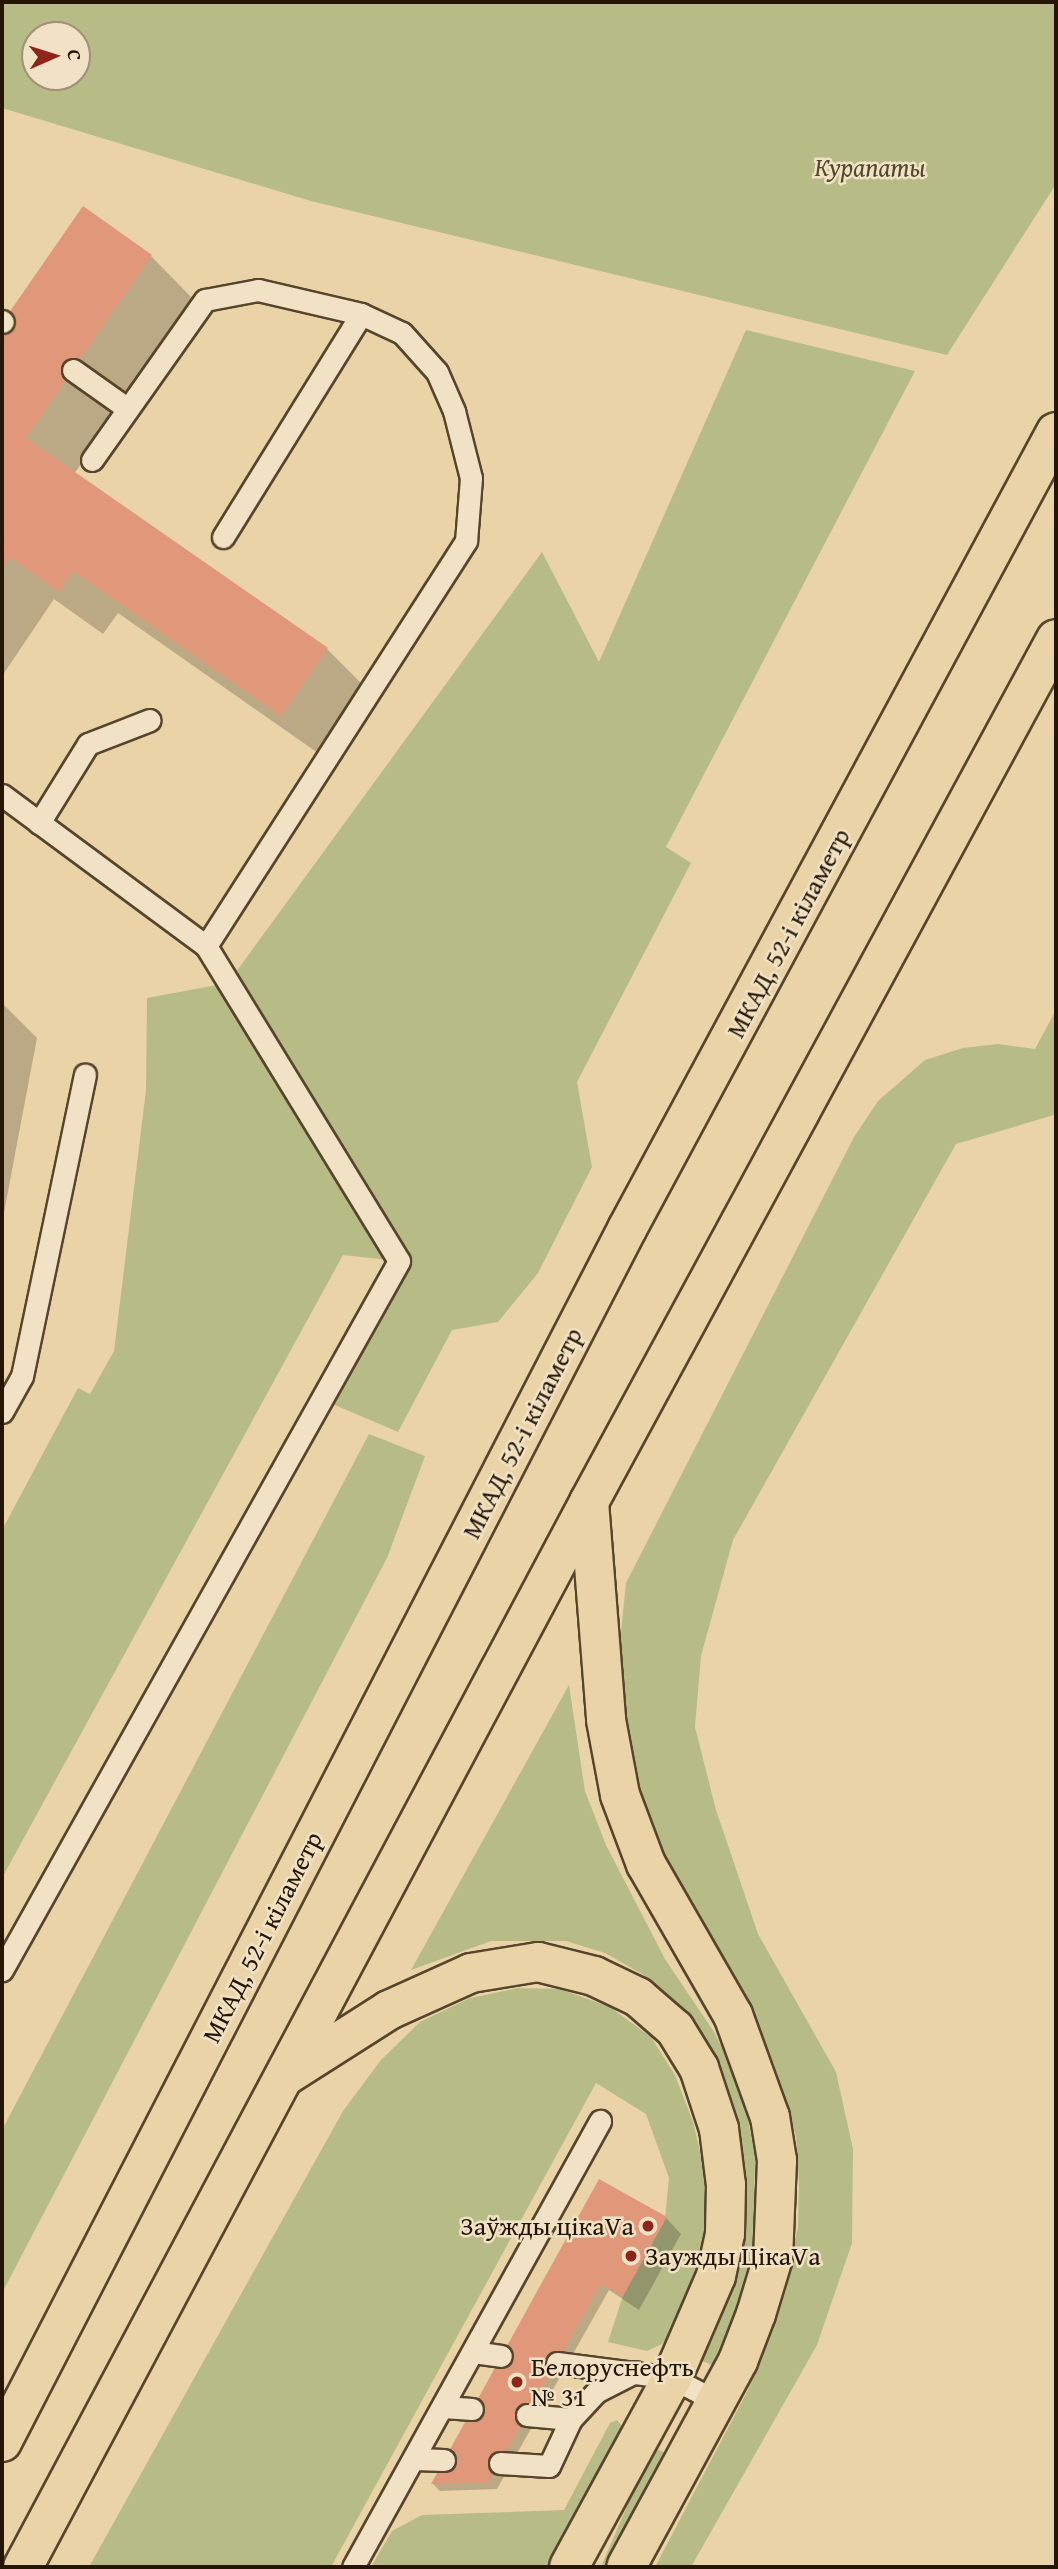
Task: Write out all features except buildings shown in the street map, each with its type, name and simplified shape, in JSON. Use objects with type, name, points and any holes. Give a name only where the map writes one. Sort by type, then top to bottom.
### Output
[{"type":"highway","name":"МКАД, 52-і кіламетр","points":[[2,2442],[621,1241],[1056,432]]},
{"type":"highway","points":[[23,2567],[589,1502],[1056,639]]},
{"type":"highway","points":[[589,1502],[602,1680],[620,1795],[646,1864],[733,2015],[770,2117],[777,2160],[773,2258],[738,2361],[626,2567]]},
{"type":"highway","points":[[284,2077],[388,2010],[471,1973],[538,1962],[594,1976],[638,1997],[675,2029],[699,2068],[719,2129],[726,2185],[725,2234],[716,2276],[654,2375],[569,2567]]},
{"type":"lane","points":[[92,460],[205,300],[258,290],[361,314],[402,333],[437,372],[454,411],[471,478],[467,541],[206,946]]},
{"type":"lane","points":[[223,537],[361,314]]},
{"type":"lane","points":[[73,370],[128,410]]},
{"type":"lane","points":[[39,823],[88,744],[150,720]]},
{"type":"lane","points":[[2,795],[206,946],[398,1261],[2,1970]]},
{"type":"lane","points":[[2,1412],[22,1376],[85,1075]]},
{"type":"lane","points":[[354,2567],[600,2121]]},
{"type":"lane","points":[[473,2353],[501,2356]]},
{"type":"lane","points":[[557,2363],[654,2375],[716,2400]]},
{"type":"lane","points":[[500,2463],[549,2466],[571,2418],[596,2392],[654,2375]]},
{"type":"lane","points":[[443,2407],[472,2409]]},
{"type":"lane","points":[[527,2415],[571,2418]]},
{"type":"lane","points":[[414,2459],[444,2460]]},
{"type":"green space","name":"Курапаты","points":[[2,2],[1056,2],[1056,184],[947,355],[311,201],[2,108]]},
{"type":"green space","points":[[746,330],[915,371],[666,847],[691,863],[577,1082],[592,1167],[538,1273],[498,1322],[452,1330],[398,1432],[321,1399],[398,1261],[343,1255],[2,1878],[2,1530],[78,1388],[90,1394],[114,1351],[146,1090],[147,998],[228,983],[542,552],[599,662]]},
{"type":"green space","points":[[1056,1010],[1054,1115],[956,1144],[733,1540],[701,1656],[695,1727],[716,1810],[758,1934],[836,2072],[853,2149],[852,2243],[817,2345],[691,2567],[655,2567],[748,2390],[773,2328],[798,2227],[799,2181],[796,2136],[778,2079],[666,1876],[629,1779],[619,1652],[626,1583],[854,1137],[878,1101],[925,1060],[963,1048],[998,1044],[1035,1049]]},
{"type":"green space","points":[[369,1434],[425,1456],[387,1558],[2,2293],[2,2130]]},
{"type":"green space","points":[[569,1685],[585,1791],[606,1845],[665,1959],[714,2032],[734,2071],[747,2115],[755,2156],[753,2248],[740,2302],[714,2366],[700,2360],[734,2281],[689,2018],[642,1974],[605,1953],[566,1941],[491,1941],[411,1970]]},
{"type":"green space","points":[[518,1988],[560,1989],[610,2007],[651,2037],[675,2075],[693,2122],[704,2169],[706,2219],[699,2273],[674,2331],[662,2344],[647,2351],[608,2342],[623,2296],[665,2218],[669,2178],[646,2114],[596,2083],[331,2567],[89,2567],[343,2111],[381,2060],[420,2022],[470,1998]]},
{"type":"green space","points":[[617,2420],[626,2431],[551,2567],[371,2567],[392,2531],[422,2515],[564,2510],[610,2423]]},
{"type":"green space","points":[[652,2447],[671,2455],[624,2567],[601,2567]]},
{"type":"place","name":"Заўжды цікаVа","points":[[648,2226]]},
{"type":"place","name":"Заужды ЦікаVа","points":[[631,2256]]},
{"type":"place","name":"Белоруснефть № 31","points":[[517,2382]]}]
